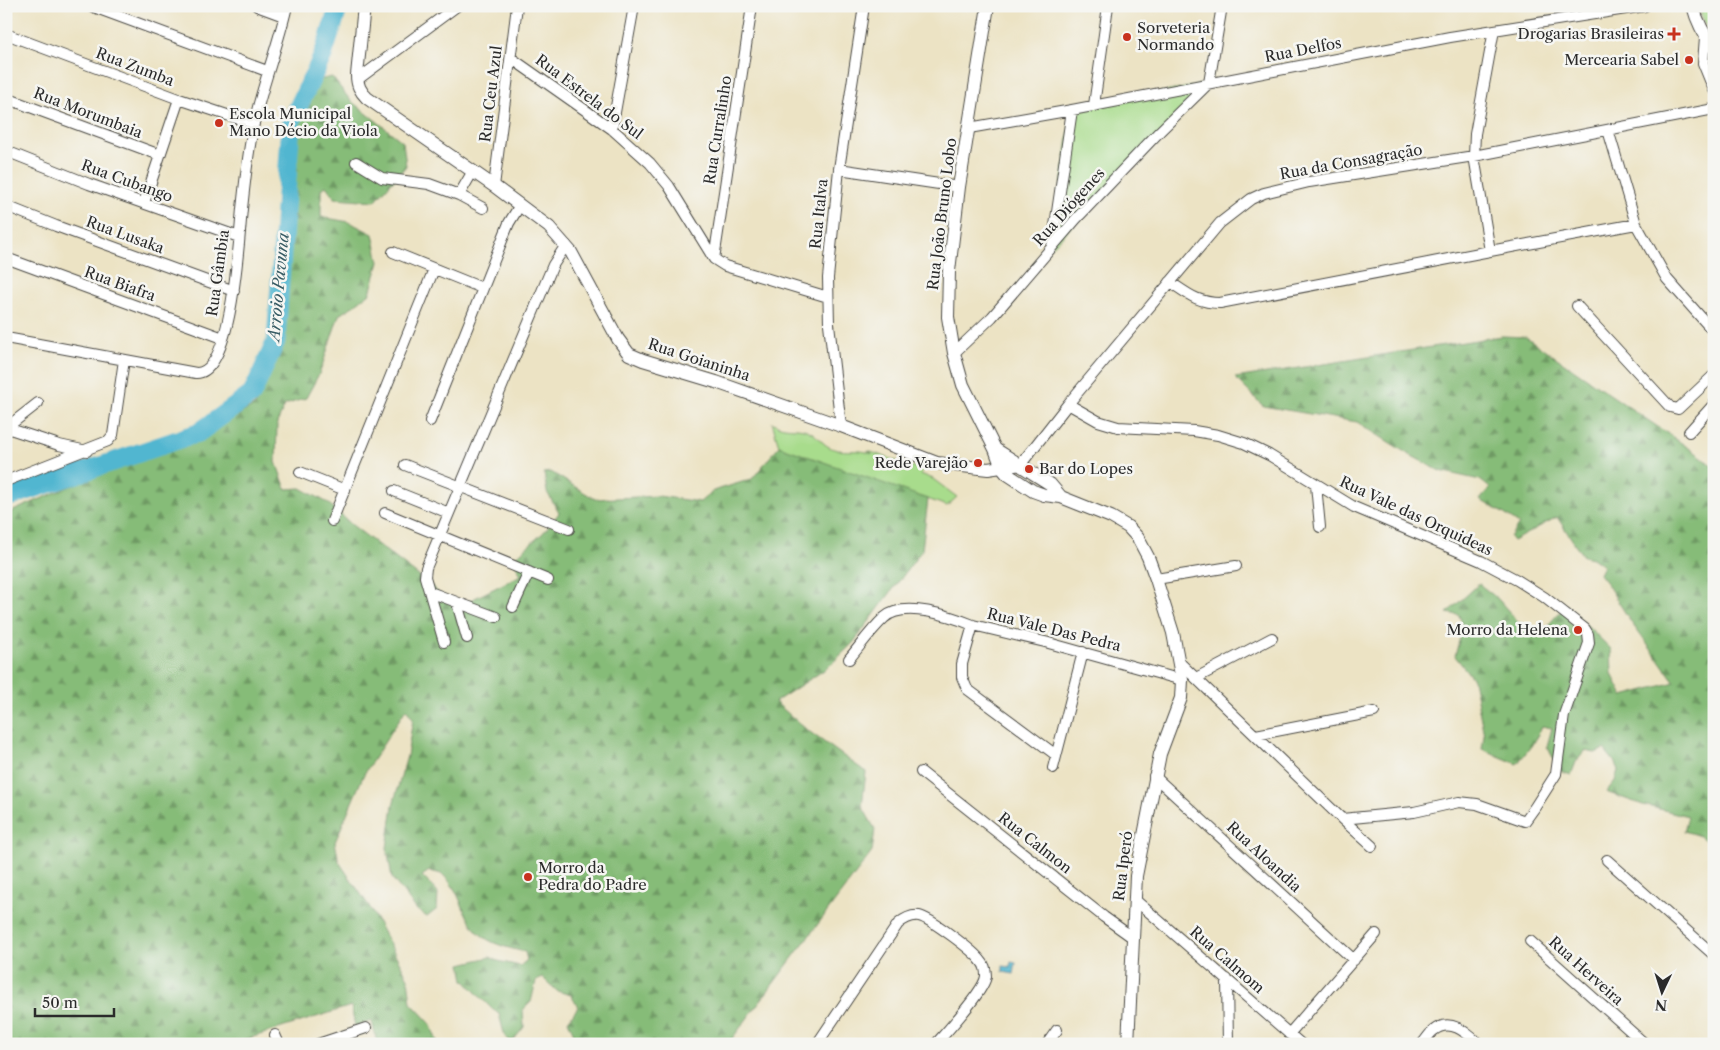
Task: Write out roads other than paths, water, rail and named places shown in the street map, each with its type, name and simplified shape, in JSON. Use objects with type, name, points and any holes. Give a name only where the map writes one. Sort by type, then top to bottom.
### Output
[{"type":"street","points":[[91,6],[267,71]]},
{"type":"street","points":[[257,6],[286,11]]},
{"type":"street","points":[[357,80],[364,6]]},
{"type":"street","points":[[357,80],[457,6]]},
{"type":"street","name":"Rua Ceu Azul","points":[[494,186],[518,6]]},
{"type":"street","points":[[612,130],[634,6]]},
{"type":"street","name":"Rua Curralinho","points":[[714,259],[752,6]]},
{"type":"street","name":"Rua Italva","points":[[841,426],[829,324],[828,278],[839,169],[864,6]]},
{"type":"street","name":"Rua João Bruno Lobo","points":[[988,6],[959,187],[948,292],[948,316],[954,352],[963,385],[995,449],[1002,468]]},
{"type":"street","points":[[1094,105],[1108,6]]},
{"type":"street","points":[[1209,84],[1222,6]]},
{"type":"street","name":"Rua Delfos","points":[[968,128],[1494,30],[1645,6]]},
{"type":"street","points":[[1693,6],[1705,37],[1714,48]]},
{"type":"street","name":"Rua Gâmbia","points":[[6,338],[202,374],[208,368],[220,347],[234,291],[254,124],[267,71],[286,11]]},
{"type":"street","points":[[1490,250],[1474,156],[1475,134],[1494,30]]},
{"type":"street","name":"Rua Zumba","points":[[6,34],[179,99],[254,124]]},
{"type":"street","points":[[1705,37],[1703,63],[1713,86]]},
{"type":"street","name":"Rua Estrela do Sul","points":[[511,58],[612,130],[650,163],[669,186],[714,259]]},
{"type":"street","name":"Rua Goianinha","points":[[357,80],[367,98],[550,227],[571,252],[618,338],[630,354],[841,426],[937,463],[976,468],[1002,468],[1021,464]]},
{"type":"street","name":"Rua Diógenes","points":[[954,352],[992,317],[1076,219],[1160,131],[1209,84]]},
{"type":"street","name":"Rua Morumbaia","points":[[6,98],[160,155]]},
{"type":"street","points":[[144,202],[179,99]]},
{"type":"street","name":"Rua da Consagração","points":[[1021,464],[1068,404],[1220,223],[1251,199],[1264,193],[1309,182],[1474,156],[1714,109]]},
{"type":"street","points":[[1052,247],[1072,110]]},
{"type":"street","points":[[1608,130],[1636,224],[1667,279],[1714,332]]},
{"type":"street","name":"Rua Cubango","points":[[6,152],[89,184],[239,237]]},
{"type":"street","points":[[356,162],[382,178],[429,184],[459,195],[483,208]]},
{"type":"street","points":[[839,169],[959,187]]},
{"type":"street","points":[[459,195],[472,171]]},
{"type":"street","points":[[430,421],[509,223],[520,205]]},
{"type":"street","name":"Rua Lusaka","points":[[6,206],[234,291]]},
{"type":"street","points":[[1170,282],[1196,299],[1207,303],[1220,303],[1490,250],[1636,224]]},
{"type":"street","points":[[444,642],[425,577],[426,568],[552,265],[566,245]]},
{"type":"street","points":[[393,252],[482,288]]},
{"type":"street","name":"Rua Biafra","points":[[6,258],[223,338]]},
{"type":"street","points":[[714,259],[725,266],[828,297]]},
{"type":"street","points":[[332,521],[434,269]]},
{"type":"street","points":[[1577,306],[1670,407],[1678,409],[1714,375]]},
{"type":"street","points":[[6,481],[105,444],[113,435],[124,360]]},
{"type":"street","points":[[7,428],[38,403]]},
{"type":"street","name":"Rua Vale das Orquideas","points":[[1068,404],[1098,421],[1118,427],[1194,431],[1218,435],[1244,443],[1268,455],[1361,510],[1481,561],[1538,593],[1585,629],[1588,634],[1589,643],[1564,715],[1556,774],[1529,822],[1478,804],[1459,802],[1414,812],[1342,819]]},
{"type":"street","points":[[1689,432],[1714,404]]},
{"type":"street","points":[[7,428],[87,451]]},
{"type":"street","points":[[995,449],[1050,484],[1061,497]]},
{"type":"street","points":[[405,465],[569,529]]},
{"type":"street","points":[[1002,468],[1015,480],[1033,491],[1044,495],[1061,497],[1111,516],[1128,527],[1141,544],[1156,579],[1173,633],[1182,680]]},
{"type":"street","points":[[300,472],[345,490]]},
{"type":"street","points":[[1316,485],[1320,527]]},
{"type":"street","points":[[394,491],[449,513]]},
{"type":"street","points":[[385,513],[548,580]]},
{"type":"street","points":[[1156,579],[1236,566]]},
{"type":"street","points":[[513,607],[529,572]]},
{"type":"street","points":[[430,592],[496,617]]},
{"type":"street","points":[[457,603],[467,638]]},
{"type":"street","points":[[849,659],[885,617],[895,610],[913,609],[961,620],[973,625]]},
{"type":"street","name":"Rua Vale Das Pedra","points":[[1056,755],[967,689],[962,677],[962,664],[973,625],[1083,652],[1182,680]]},
{"type":"street","points":[[1196,678],[1272,638]]},
{"type":"street","points":[[1053,768],[1083,652]]},
{"type":"street","points":[[1179,662],[1372,846]]},
{"type":"street","name":"Rua Iperó","points":[[1128,1044],[1136,876],[1154,776],[1160,754],[1181,698],[1182,680]]},
{"type":"street","points":[[1256,735],[1374,712]]},
{"type":"street","name":"Rua Calmon","points":[[921,772],[1132,937]]},
{"type":"street","name":"Rua Aloandia","points":[[1154,776],[1354,960]]},
{"type":"street","points":[[1607,860],[1714,955]]},
{"type":"street","name":"Rua Calmom","points":[[1134,899],[1301,1044]]},
{"type":"street","points":[[817,1044],[896,927],[904,919],[919,916],[972,951],[985,969],[983,985],[936,1044]]},
{"type":"street","points":[[1289,1034],[1376,934]]},
{"type":"street","name":"Rua Herveira","points":[[1530,941],[1646,1044]]},
{"type":"street","points":[[1227,979],[1228,1044]]},
{"type":"street","points":[[1422,1044],[1433,1031],[1447,1026],[1463,1029],[1478,1044]]},
{"type":"street","points":[[318,1044],[366,1028]]},
{"type":"street","points":[[1047,1044],[1057,1030]]},
{"type":"water","points":[[1011,962],[1016,963],[1014,974],[1003,972],[1003,966],[1010,967]]},
{"type":"waterway","name":"Arroio Pavuna","points":[[6,498],[198,433],[252,394],[276,341],[291,122],[323,55],[339,6]]},
{"type":"place","name":"Drogarias Brasileiras","points":[[1674,34]]},
{"type":"place","name":"Sorveteria Normando","points":[[1127,37]]},
{"type":"place","name":"Mercearia Sabel","points":[[1689,60]]},
{"type":"place","name":"Escola Municipal Mano Décio da Viola","points":[[219,123]]},
{"type":"place","name":"Rede Varejão","points":[[978,463]]},
{"type":"place","name":"Bar do Lopes","points":[[1029,469]]},
{"type":"place","name":"Morro da Helena","points":[[1578,630]]},
{"type":"place","name":"Morro da Pedra do Padre","points":[[528,877]]}]
